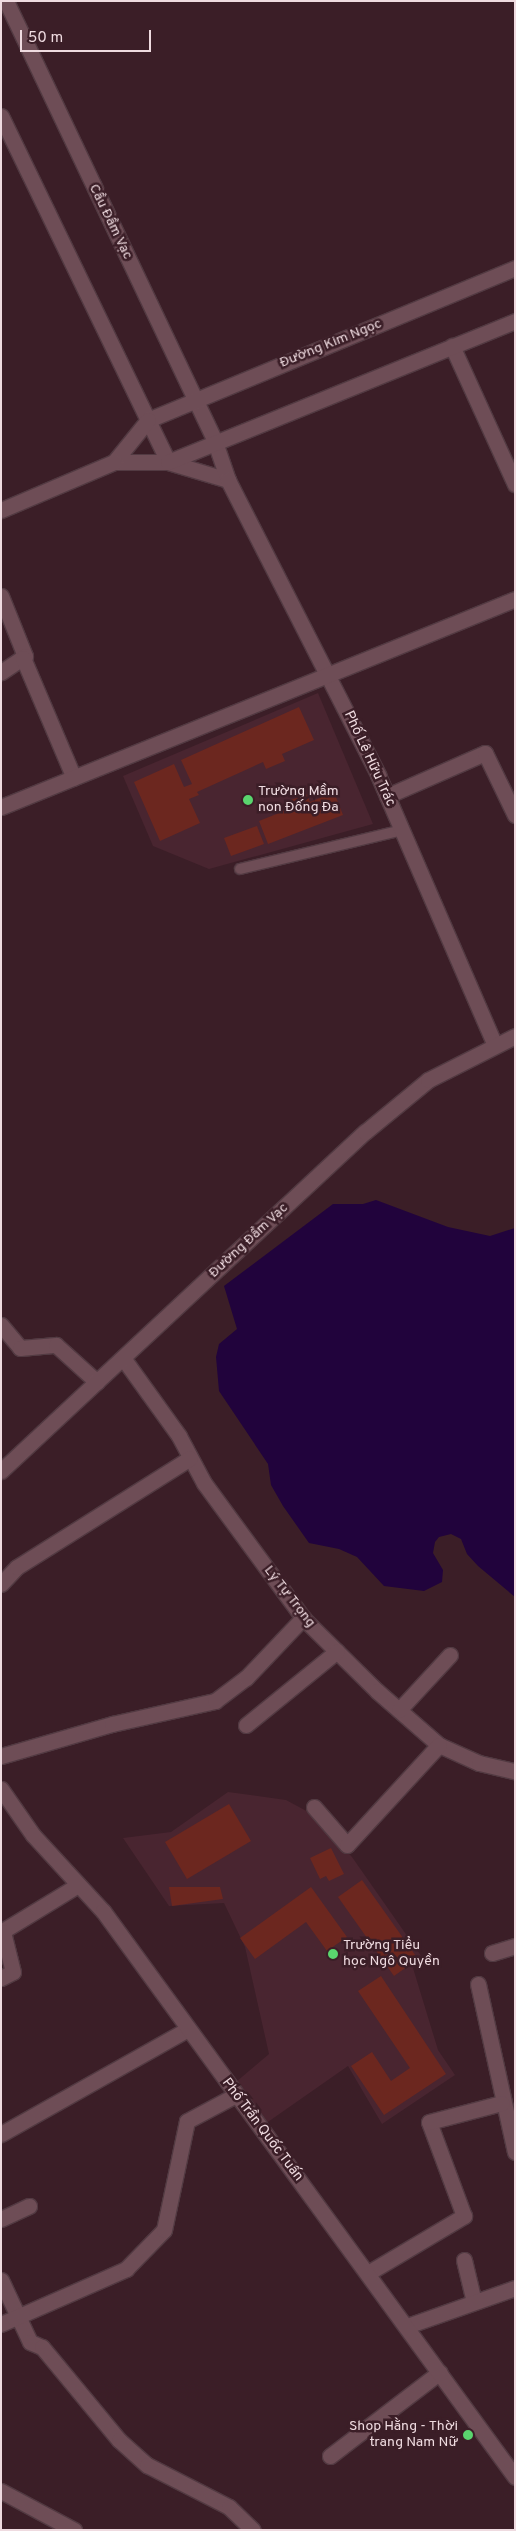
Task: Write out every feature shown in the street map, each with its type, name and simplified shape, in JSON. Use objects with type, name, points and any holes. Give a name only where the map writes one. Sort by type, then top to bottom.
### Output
[{"type":"street","name":"Cầu Đầm Vạc","points":[[6,1],[215,442]]},
{"type":"street","points":[[1,116],[168,462]]},
{"type":"street","name":"Đường Kim Ngọc","points":[[148,420],[515,268]]},
{"type":"street","points":[[168,462],[515,321]]},
{"type":"street","points":[[452,346],[513,477]]},
{"type":"street","points":[[114,462],[148,420]]},
{"type":"street","name":"Phố Lê Hữu Trác","points":[[215,442],[228,480],[328,673],[387,796],[495,1046]]},
{"type":"street","points":[[3,506],[114,462],[168,462],[228,480]]},
{"type":"street","points":[[1,596],[19,638],[25,656],[23,658],[74,778]]},
{"type":"street","points":[[1,807],[328,673],[515,599]]},
{"type":"street","points":[[1,672],[23,658]]},
{"type":"street","points":[[387,796],[485,753],[515,815]]},
{"type":"street","name":"Đường Đầm Vạc","points":[[1,1471],[364,1132],[428,1080],[515,1036]]},
{"type":"street","points":[[1,1325],[20,1348],[56,1344],[97,1382]]},
{"type":"street","name":"Lý Tự Trọng","points":[[123,1358],[179,1436],[204,1483],[303,1618],[398,1710],[439,1745],[479,1763],[515,1771]]},
{"type":"street","points":[[1,1584],[17,1568],[190,1458]]},
{"type":"street","points":[[1,1756],[112,1724],[214,1701],[246,1678],[303,1618]]},
{"type":"street","points":[[246,1725],[337,1651]]},
{"type":"street","points":[[398,1710],[450,1655]]},
{"type":"street","points":[[314,1808],[347,1845],[439,1745]]},
{"type":"street","name":"Phố Trần Quốc Tuấn","points":[[1,1789],[33,1835],[103,1911],[186,2030],[368,2273],[515,2477]]},
{"type":"street","points":[[1,1978],[13,1972],[2,1932],[78,1885]]},
{"type":"street","points":[[492,1953],[515,1946]]},
{"type":"street","points":[[478,1984],[515,2152]]},
{"type":"street","points":[[1,2134],[186,2030]]},
{"type":"street","points":[[1,2324],[126,2269],[164,2230],[187,2121],[236,2096]]},
{"type":"street","points":[[368,2273],[464,2216],[429,2122],[507,2111]]},
{"type":"street","points":[[1,2219],[29,2206]]},
{"type":"street","points":[[464,2260],[474,2302]]},
{"type":"street","points":[[1,2280],[30,2342],[42,2347],[119,2440],[147,2465],[229,2507],[253,2530]]},
{"type":"street","points":[[407,2326],[515,2288]]},
{"type":"street","points":[[330,2456],[440,2372]]},
{"type":"street","points":[[1,2491],[74,2530]]},
{"type":"lane","points":[[240,869],[402,830]]},
{"type":"shaded area","name":"Trường Mầm non Đống Đa","points":[[318,693],[373,824],[209,869],[153,846],[123,776]]},
{"type":"shaded area","points":[[376,1200],[448,1227],[490,1236],[515,1228],[515,1597],[478,1566],[467,1554],[461,1539],[451,1534],[439,1537],[435,1542],[433,1553],[443,1570],[442,1582],[424,1591],[384,1586],[357,1557],[339,1549],[309,1543],[271,1485],[268,1464],[219,1391],[216,1357],[219,1344],[237,1329],[224,1286],[333,1204],[363,1204]]},
{"type":"shaded area","name":"Trường Tiểu học Ngô Quyền","points":[[228,1792],[286,1800],[312,1814],[352,1857],[424,1960],[413,1968],[438,2050],[455,2075],[382,2124],[348,2066],[265,2124],[236,2082],[269,2054],[245,1947],[224,1903],[169,1906],[123,1838],[171,1832]]},
{"type":"building","points":[[299,707],[314,740],[282,754],[285,761],[266,769],[263,762],[197,792],[199,795],[189,799],[200,823],[160,841],[134,782],[174,764],[184,787],[192,784],[181,760]]},
{"type":"building","points":[[334,792],[343,815],[268,844],[259,821],[294,807],[291,800],[307,794],[310,802]]},
{"type":"building","points":[[257,826],[264,844],[231,856],[224,838]]},
{"type":"building","points":[[229,1804],[251,1841],[187,1879],[165,1842]]},
{"type":"building","points":[[331,1848],[344,1874],[329,1881],[326,1876],[320,1879],[310,1858]]},
{"type":"building","points":[[362,1880],[418,1959],[394,1976],[338,1897]]},
{"type":"building","points":[[169,1887],[220,1887],[223,1899],[172,1906]]},
{"type":"building","points":[[311,1887],[347,1937],[327,1951],[306,1922],[255,1959],[240,1938]]},
{"type":"building","points":[[381,1976],[446,2074],[384,2115],[351,2066],[372,2052],[391,2081],[410,2068],[358,1991]]},
{"type":"place","name":"Trường Mầm non Đống Đa","points":[[248,800]]},
{"type":"place","name":"Trường Tiểu học Ngô Quyền","points":[[333,1954]]},
{"type":"place","name":"Shop Hằng - Thời trang Nam Nữ","points":[[468,2435]]}]
